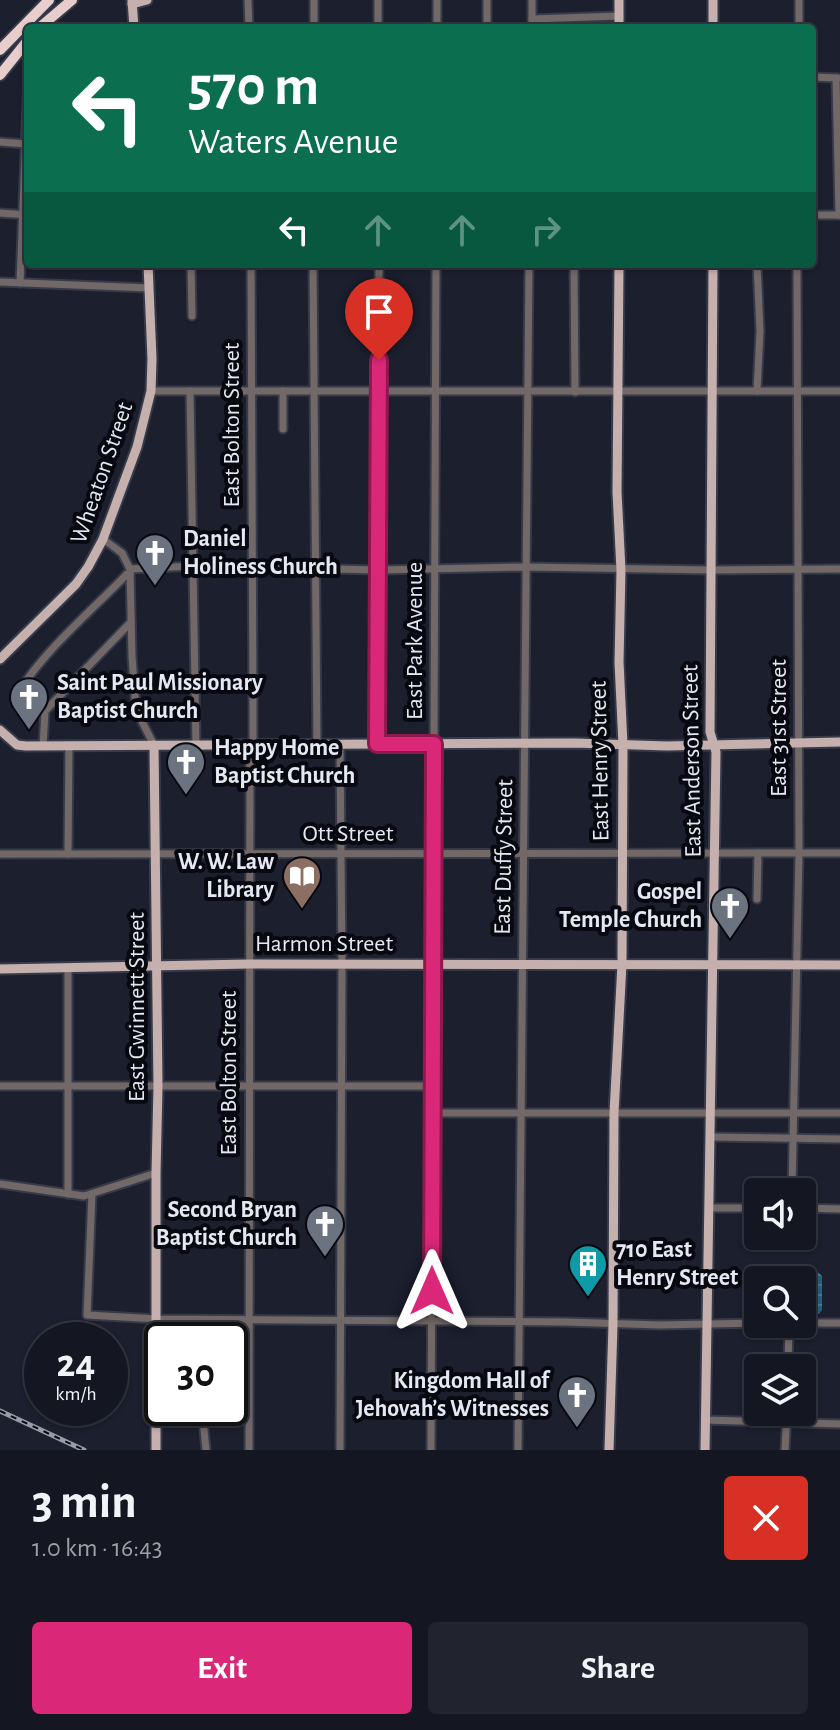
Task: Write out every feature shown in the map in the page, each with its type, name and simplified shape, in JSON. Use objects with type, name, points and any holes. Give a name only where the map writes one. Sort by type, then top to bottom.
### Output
[{"type":"highway","points":[[2,47],[41,0]]},
{"type":"highway","points":[[25,24],[49,0]]},
{"type":"highway","points":[[44,24],[70,2]]},
{"type":"highway","points":[[2,47],[24,25]]},
{"type":"highway","points":[[0,75],[24,45]]},
{"type":"main road","points":[[134,24],[132,2],[147,0]]},
{"type":"main road","points":[[619,0],[619,24]]},
{"type":"main road","points":[[713,0],[713,24]]},
{"type":"main road","name":"Wheaton Street","points":[[0,659],[76,584],[103,539],[137,447],[151,391],[148,268]]},
{"type":"main road","name":"East Henry Street","points":[[609,1450],[614,1113],[622,964],[623,745],[617,492],[619,268]]},
{"type":"main road","name":"East Anderson Street","points":[[705,1450],[716,752],[710,732],[713,268]]},
{"type":"main road","points":[[0,730],[17,745],[26,746],[840,742]]},
{"type":"main road","name":"East Gwinnett Street","points":[[154,745],[158,1087],[156,1450]]},
{"type":"main road","name":"Harmon Street","points":[[0,969],[249,964],[840,965]]},
{"type":"street","points":[[248,0],[249,24]]},
{"type":"street","points":[[314,0],[314,24]]},
{"type":"street","points":[[378,0],[378,24]]},
{"type":"street","points":[[437,0],[437,24]]},
{"type":"street","points":[[487,0],[487,24]]},
{"type":"street","points":[[532,0],[532,24]]},
{"type":"street","points":[[799,0],[799,24]]},
{"type":"street","points":[[532,19],[619,16]]},
{"type":"street","points":[[580,17],[581,24]]},
{"type":"street","points":[[816,77],[838,78],[840,215],[816,215]]},
{"type":"street","points":[[0,142],[24,144]]},
{"type":"street","points":[[0,213],[24,215]]},
{"type":"street","points":[[20,283],[24,229]]},
{"type":"street","points":[[191,268],[192,316]]},
{"type":"street","name":"East Bolton Street","points":[[249,1450],[250,752],[253,745],[251,268]]},
{"type":"street","points":[[313,268],[317,745]]},
{"type":"street","points":[[377,744],[379,268]]},
{"type":"street","name":"East Park Avenue","points":[[431,1450],[436,268]]},
{"type":"street","name":"East Duffy Street","points":[[518,1450],[529,268]]},
{"type":"street","points":[[574,268],[575,392]]},
{"type":"street","points":[[757,268],[760,331],[757,391]]},
{"type":"street","name":"East 31st Street","points":[[792,1178],[800,742],[797,268]]},
{"type":"street","points":[[0,282],[149,288]]},
{"type":"street","points":[[151,391],[840,391]]},
{"type":"street","points":[[190,391],[196,746]]},
{"type":"street","points":[[283,391],[283,429]]},
{"type":"street","points":[[103,539],[122,553],[130,571]]},
{"type":"street","points":[[45,711],[19,709],[15,700],[21,685],[130,571],[194,566],[379,570],[526,567],[840,569]]},
{"type":"street","name":"East Gwinnett Street","points":[[130,571],[136,710],[154,745]]},
{"type":"street","points":[[43,746],[45,711],[131,622]]},
{"type":"street","points":[[340,744],[340,1450]]},
{"type":"street","points":[[68,854],[69,746]]},
{"type":"street","points":[[757,899],[758,853]]},
{"type":"street","name":"Ott Street","points":[[0,854],[840,853]]},
{"type":"street","points":[[68,968],[68,1194]]},
{"type":"street","points":[[0,1086],[433,1086]]},
{"type":"street","points":[[432,1113],[840,1113]]},
{"type":"street","points":[[710,1137],[840,1139]]},
{"type":"street","points":[[0,1184],[84,1196],[156,1173]]},
{"type":"street","points":[[92,1194],[87,1315],[158,1319],[519,1321],[613,1325],[744,1324]]},
{"type":"street","points":[[709,1208],[744,1208]]},
{"type":"street","points":[[816,1208],[840,1209]]},
{"type":"street","points":[[816,1323],[840,1323]]},
{"type":"street","points":[[705,1420],[744,1421]]},
{"type":"street","points":[[816,1423],[840,1424]]},
{"type":"street","points":[[204,1426],[206,1450]]},
{"type":"street","points":[[785,1450],[786,1426]]},
{"type":"water","points":[[818,1272],[822,1276],[822,1310],[819,1314],[816,1314]]},
{"type":"railway","points":[[0,1411],[84,1450]]},
{"type":"place","name":"Daniel Holiness Church","points":[[155,587]]},
{"type":"place","name":"Saint Paul Missionary Baptist Church","points":[[29,731]]},
{"type":"place","name":"Happy Home Baptist Church","points":[[186,796]]},
{"type":"place","name":"W. W. Law Library","points":[[302,910]]},
{"type":"place","name":"Gospel Temple Church","points":[[730,940]]},
{"type":"place","name":"Second Bryan Baptist Church","points":[[325,1258]]},
{"type":"place","name":"710 East Henry Street","points":[[588,1298]]},
{"type":"place","name":"Kingdom Hall of Jehovah’s Witnesses","points":[[577,1429]]},
{"type":"route","points":[[379,360],[377,744],[434,744],[432,1291]]}]
